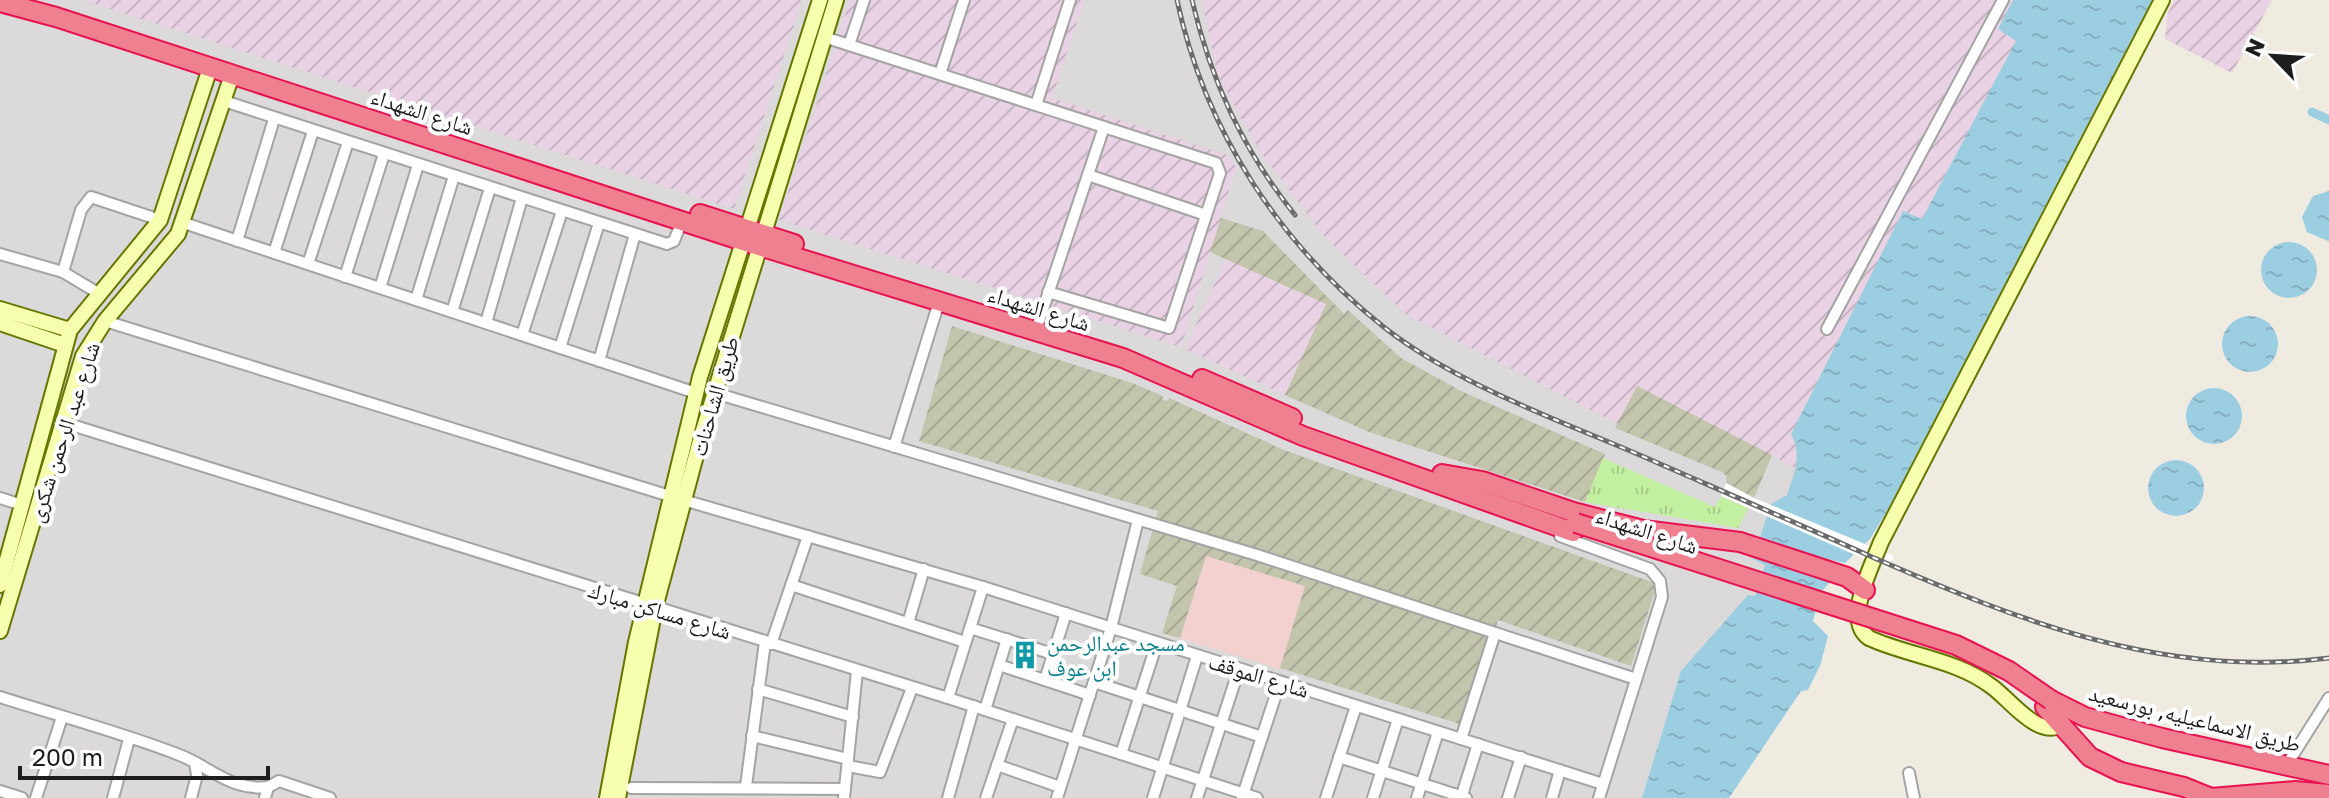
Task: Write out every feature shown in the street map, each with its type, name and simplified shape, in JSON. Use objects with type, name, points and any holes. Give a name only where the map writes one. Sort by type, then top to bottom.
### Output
[{"type":"highway","name":"شارع الشهداء","points":[[41,0],[939,302],[1123,358],[1303,436],[1506,507],[1952,654],[2000,676],[2048,704]]},
{"type":"highway","name":"شارع الشهداء","points":[[0,2],[562,175],[682,221],[752,237],[1152,357],[1308,424],[1574,527]]},
{"type":"highway","points":[[1442,474],[1482,481],[1573,512],[1643,530],[1740,542],[1864,582]]},
{"type":"highway","name":"طريق الاسماعيليه, بورسعيد","points":[[2048,704],[2083,751],[2105,766],[2184,787],[2211,798],[2280,791],[2329,794]]},
{"type":"highway","name":"طريق الاسماعيليه, بورسعيد","points":[[2048,704],[2095,720],[2329,775]]},
{"type":"main road","points":[[2063,724],[2053,729],[2040,726],[1992,686],[1965,671],[1869,638],[1862,633],[1857,618],[1872,550],[1881,542],[2162,0]]},
{"type":"main road","name":"طريق الشاحنات","points":[[607,798],[693,436],[694,400],[824,37],[827,1]]},
{"type":"main road","name":"طريق الشاحنات","points":[[693,436],[709,412],[715,393],[752,237],[827,1]]},
{"type":"main road","name":"شارع عبد الرحمن شكرى","points":[[22,534],[22,505],[70,330],[160,220],[210,68]]},
{"type":"main road","name":"شارع عبد الرحمن شكرى","points":[[0,631],[15,557],[83,356],[105,321],[159,258],[184,223],[232,75]]},
{"type":"main road","points":[[202,92],[216,94],[224,101]]},
{"type":"main road","points":[[143,243],[147,253],[159,258]]},
{"type":"main road","points":[[125,263],[137,268],[143,277]]},
{"type":"main road","points":[[4,317],[70,330]]},
{"type":"main road","points":[[4,317],[65,345]]},
{"type":"main road","points":[[694,400],[702,414],[709,412]]},
{"type":"main road","name":"شارع عبد الرحمن شكرى","points":[[0,585],[15,557]]},
{"type":"main road","name":"طريق الشاحنات","points":[[626,792],[633,710],[650,607]]},
{"type":"street","points":[[849,45],[864,0]]},
{"type":"street","points":[[940,74],[964,0]]},
{"type":"street","points":[[1036,105],[1070,0]]},
{"type":"street","points":[[1827,329],[2003,0]]},
{"type":"street","points":[[824,37],[1216,163],[1220,173],[1169,328],[1048,292]]},
{"type":"street","points":[[224,101],[667,244],[674,241],[682,221]]},
{"type":"street","points":[[237,241],[274,119]]},
{"type":"street","points":[[1039,321],[1104,127]]},
{"type":"street","points":[[274,253],[313,131]]},
{"type":"street","points":[[308,264],[348,142]]},
{"type":"street","points":[[345,277],[384,154]]},
{"type":"street","points":[[380,288],[418,165]]},
{"type":"street","points":[[1088,175],[1206,215]]},
{"type":"street","points":[[416,300],[454,176]]},
{"type":"street","points":[[452,312],[490,188]]},
{"type":"street","points":[[63,272],[81,210],[91,197],[160,220]]},
{"type":"street","points":[[486,323],[522,198]]},
{"type":"street","points":[[522,335],[562,211]]},
{"type":"street","points":[[184,223],[599,361],[694,400]]},
{"type":"street","points":[[560,348],[599,223]]},
{"type":"street","points":[[599,361],[635,234]]},
{"type":"street","points":[[0,254],[63,272],[98,293]]},
{"type":"street","points":[[894,447],[939,302]]},
{"type":"street","name":"شارع الموقف","points":[[105,321],[679,498],[983,587],[1603,784]]},
{"type":"street","points":[[715,393],[1138,520],[1636,679]]},
{"type":"street","name":"شارع مساكن مبارك","points":[[62,422],[980,708],[1203,780],[1242,796],[1257,798]]},
{"type":"street","points":[[0,498],[22,505]]},
{"type":"street","points":[[1506,507],[1521,521],[1645,567],[1657,576],[1662,597],[1599,798]]},
{"type":"street","points":[[997,765],[1060,795],[1111,628],[1138,520]]},
{"type":"street","points":[[746,786],[758,689],[768,643],[808,536]]},
{"type":"street","points":[[908,623],[924,569]]},
{"type":"street","points":[[791,585],[965,642]]},
{"type":"street","points":[[948,698],[983,587]]},
{"type":"street","points":[[1045,680],[1066,613]]},
{"type":"street","points":[[970,628],[1053,654]]},
{"type":"street","points":[[1461,739],[1495,633]]},
{"type":"street","points":[[950,797],[1007,639]]},
{"type":"street","points":[[1121,754],[1157,643]]},
{"type":"street","points":[[1153,798],[1197,656]]},
{"type":"street","points":[[999,665],[1090,695]]},
{"type":"street","points":[[1197,798],[1239,669]]},
{"type":"street","points":[[626,792],[746,786],[845,794],[857,671]]},
{"type":"street","points":[[1094,682],[1262,737]]},
{"type":"street","points":[[1242,796],[1280,682]]},
{"type":"street","points":[[752,736],[876,773],[882,771],[912,688]]},
{"type":"street","points":[[758,689],[853,717]]},
{"type":"street","points":[[0,697],[177,753],[210,774],[252,789],[266,793],[279,781],[330,798]]},
{"type":"street","points":[[2286,766],[2329,698]]},
{"type":"street","points":[[1326,798],[1356,706]]},
{"type":"street","points":[[36,798],[62,717]]},
{"type":"street","points":[[986,798],[1013,719]]},
{"type":"street","points":[[1373,798],[1398,719]]},
{"type":"street","points":[[1417,798],[1438,732]]},
{"type":"street","points":[[113,798],[129,739]]},
{"type":"street","points":[[1339,757],[1463,798],[1478,744]]},
{"type":"street","points":[[1508,798],[1521,757]]},
{"type":"street","points":[[191,798],[197,775],[195,763]]},
{"type":"street","points":[[1552,798],[1560,770]]},
{"type":"street","points":[[1909,773],[1914,798]]},
{"type":"street","points":[[0,791],[22,798]]},
{"type":"shaded area","points":[[0,0],[2085,0],[1678,798],[0,798]]},
{"type":"shaded area","points":[[83,0],[802,0],[734,209]]},
{"type":"shaded area","points":[[850,0],[1084,0],[1052,98],[1227,155],[1236,167],[1181,347],[779,220]]},
{"type":"shaded area","points":[[1202,0],[2013,0],[1998,29],[2016,41],[1922,219],[1903,211],[1796,441],[1796,468],[1637,386],[1618,424],[1407,315],[1325,237],[1259,150],[1218,76]]},
{"type":"shaded area","points":[[2174,0],[2272,0],[2232,73],[2165,39],[2167,15]]},
{"type":"shaded area","points":[[1221,218],[1263,231],[1344,314],[1348,310],[1401,358],[1463,392],[1605,454],[1585,502],[1369,432],[1285,395],[1326,304],[1210,252]]},
{"type":"shaded area","points":[[1226,259],[1326,304],[1285,395],[1185,349]]},
{"type":"shaded area","points":[[952,326],[1132,383],[1163,396],[1162,400],[1169,398],[1284,450],[1657,584],[1631,666],[1498,620],[1466,726],[1280,668],[1305,586],[1206,556],[1180,638],[1162,633],[1177,586],[1140,574],[1158,511],[919,441]]},
{"type":"shaded area","points":[[1637,386],[1772,455],[1754,498],[1726,483],[1727,476],[1722,472],[1615,428]]},
{"type":"shaded area","points":[[1206,555],[1305,586],[1280,669],[1180,638]]},
{"type":"green space","points":[[1603,458],[1715,507],[1721,496],[1748,508],[1738,528],[1585,502]]},
{"type":"water","points":[[2013,0],[2152,0],[1888,509],[1870,539],[1845,563],[1831,560],[1824,576],[1831,581],[1821,592],[1813,621],[1828,636],[1820,666],[1808,690],[1801,691],[1729,798],[1642,798],[1681,671],[1748,595],[1755,596],[1765,565],[1753,559],[1771,504],[1787,495],[1795,472],[1797,457],[1791,434],[1903,211],[1922,219],[2016,41],[1998,29]]},
{"type":"water","points":[[2329,191],[2328,241],[2307,232],[2302,217],[2313,196]]},
{"type":"water","points":[[2289,242],[2309,250],[2317,270],[2309,290],[2289,298],[2269,290],[2261,270],[2269,250]]},
{"type":"water","points":[[2250,316],[2270,324],[2278,344],[2270,364],[2250,372],[2230,364],[2222,344],[2230,324]]},
{"type":"water","points":[[2214,388],[2234,396],[2242,416],[2234,436],[2214,444],[2194,436],[2186,416],[2194,396]]},
{"type":"water","points":[[2176,460],[2196,468],[2204,488],[2196,508],[2176,516],[2156,508],[2148,488],[2156,468]]},
{"type":"pier","points":[[1726,483],[1754,498],[1894,556],[1887,569],[1721,496]]},
{"type":"waterway","points":[[2312,112],[2329,120]]},
{"type":"railway","points":[[1177,0],[1190,48],[1227,139],[1280,222],[1347,295],[1385,328],[1447,369],[1517,403],[1927,581],[2038,623],[2151,652],[2209,660],[2268,662],[2329,658]]},
{"type":"railway","points":[[1192,0],[1209,59],[1231,114],[1260,165],[1295,215]]},
{"type":"place","name":"مسجد عبدالرحمن ابن عوف","points":[[1025,655]]}]
